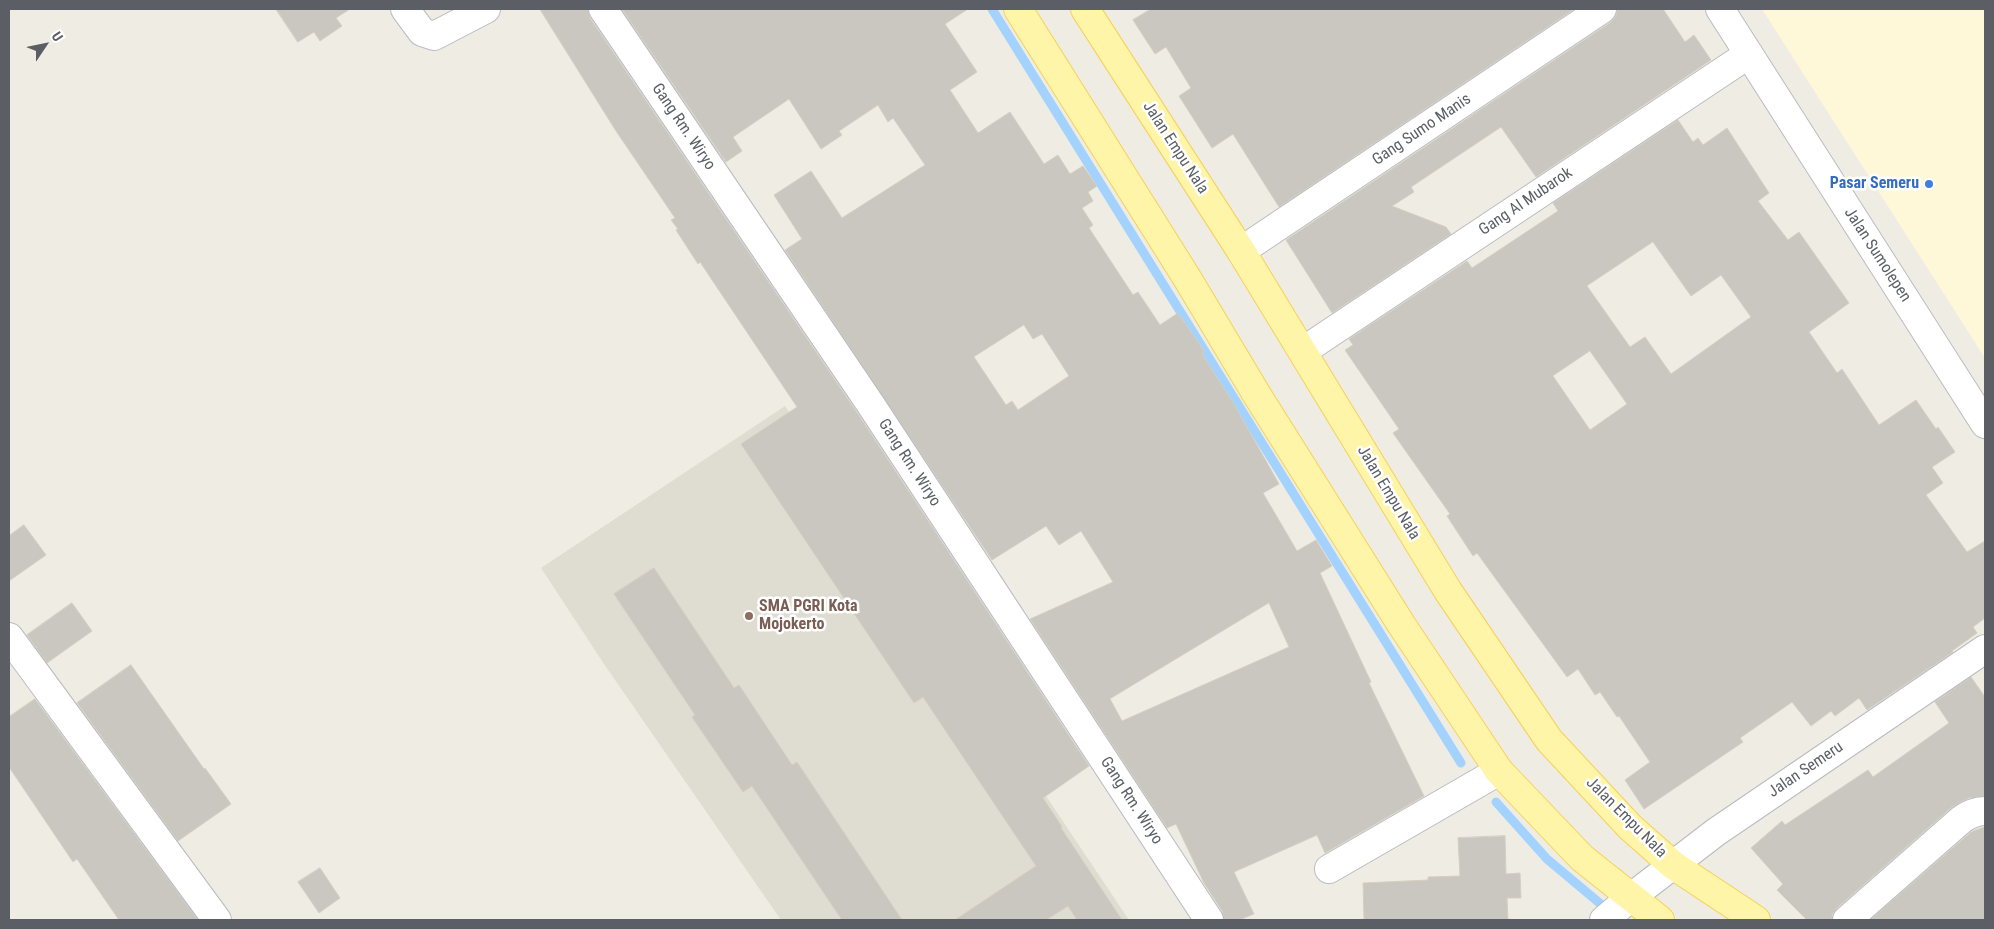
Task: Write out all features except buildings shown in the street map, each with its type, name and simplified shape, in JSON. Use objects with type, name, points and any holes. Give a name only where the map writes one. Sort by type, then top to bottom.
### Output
[{"type":"main road","points":[[1018,9],[1334,518],[1401,624],[1499,771],[1582,858],[1615,911],[1660,920]]},
{"type":"main road","name":"Jalan Empu Nala","points":[[1085,9],[1241,251],[1448,591],[1549,740],[1630,827],[1673,865],[1756,920]]},
{"type":"street","points":[[405,9],[416,26],[428,35],[439,34],[486,9]]},
{"type":"street","name":"Gang Rm. Wiryo","points":[[603,9],[871,405],[1209,920]]},
{"type":"street","name":"Gang Sumo Manis","points":[[1241,251],[1602,9]]},
{"type":"street","name":"Jalan Sumolepen","points":[[1720,9],[1985,424]]},
{"type":"street","name":"Gang Al Mubarok","points":[[1303,351],[1749,54]]},
{"type":"street","points":[[9,637],[217,920]]},
{"type":"street","name":"Jalan Semeru","points":[[1615,911],[1716,832],[1985,649]]},
{"type":"street","points":[[1329,869],[1499,771]]},
{"type":"street","points":[[1847,920],[1962,819],[1970,814],[1985,811]]},
{"type":"shaded area","name":"Pasar Semeru","points":[[1762,9],[1985,9],[1985,358]]},
{"type":"shaded area","name":"SMA PGRI Kota Mojokerto","points":[[785,406],[1129,920],[781,920],[604,664],[541,568]]},
{"type":"waterway","points":[[992,9],[1461,763]]},
{"type":"waterway","points":[[1496,802],[1547,859],[1609,911]]},
{"type":"place","name":"Pasar Semeru","points":[[1929,184]]},
{"type":"place","name":"SMA PGRI Kota Mojokerto","points":[[749,616]]}]
